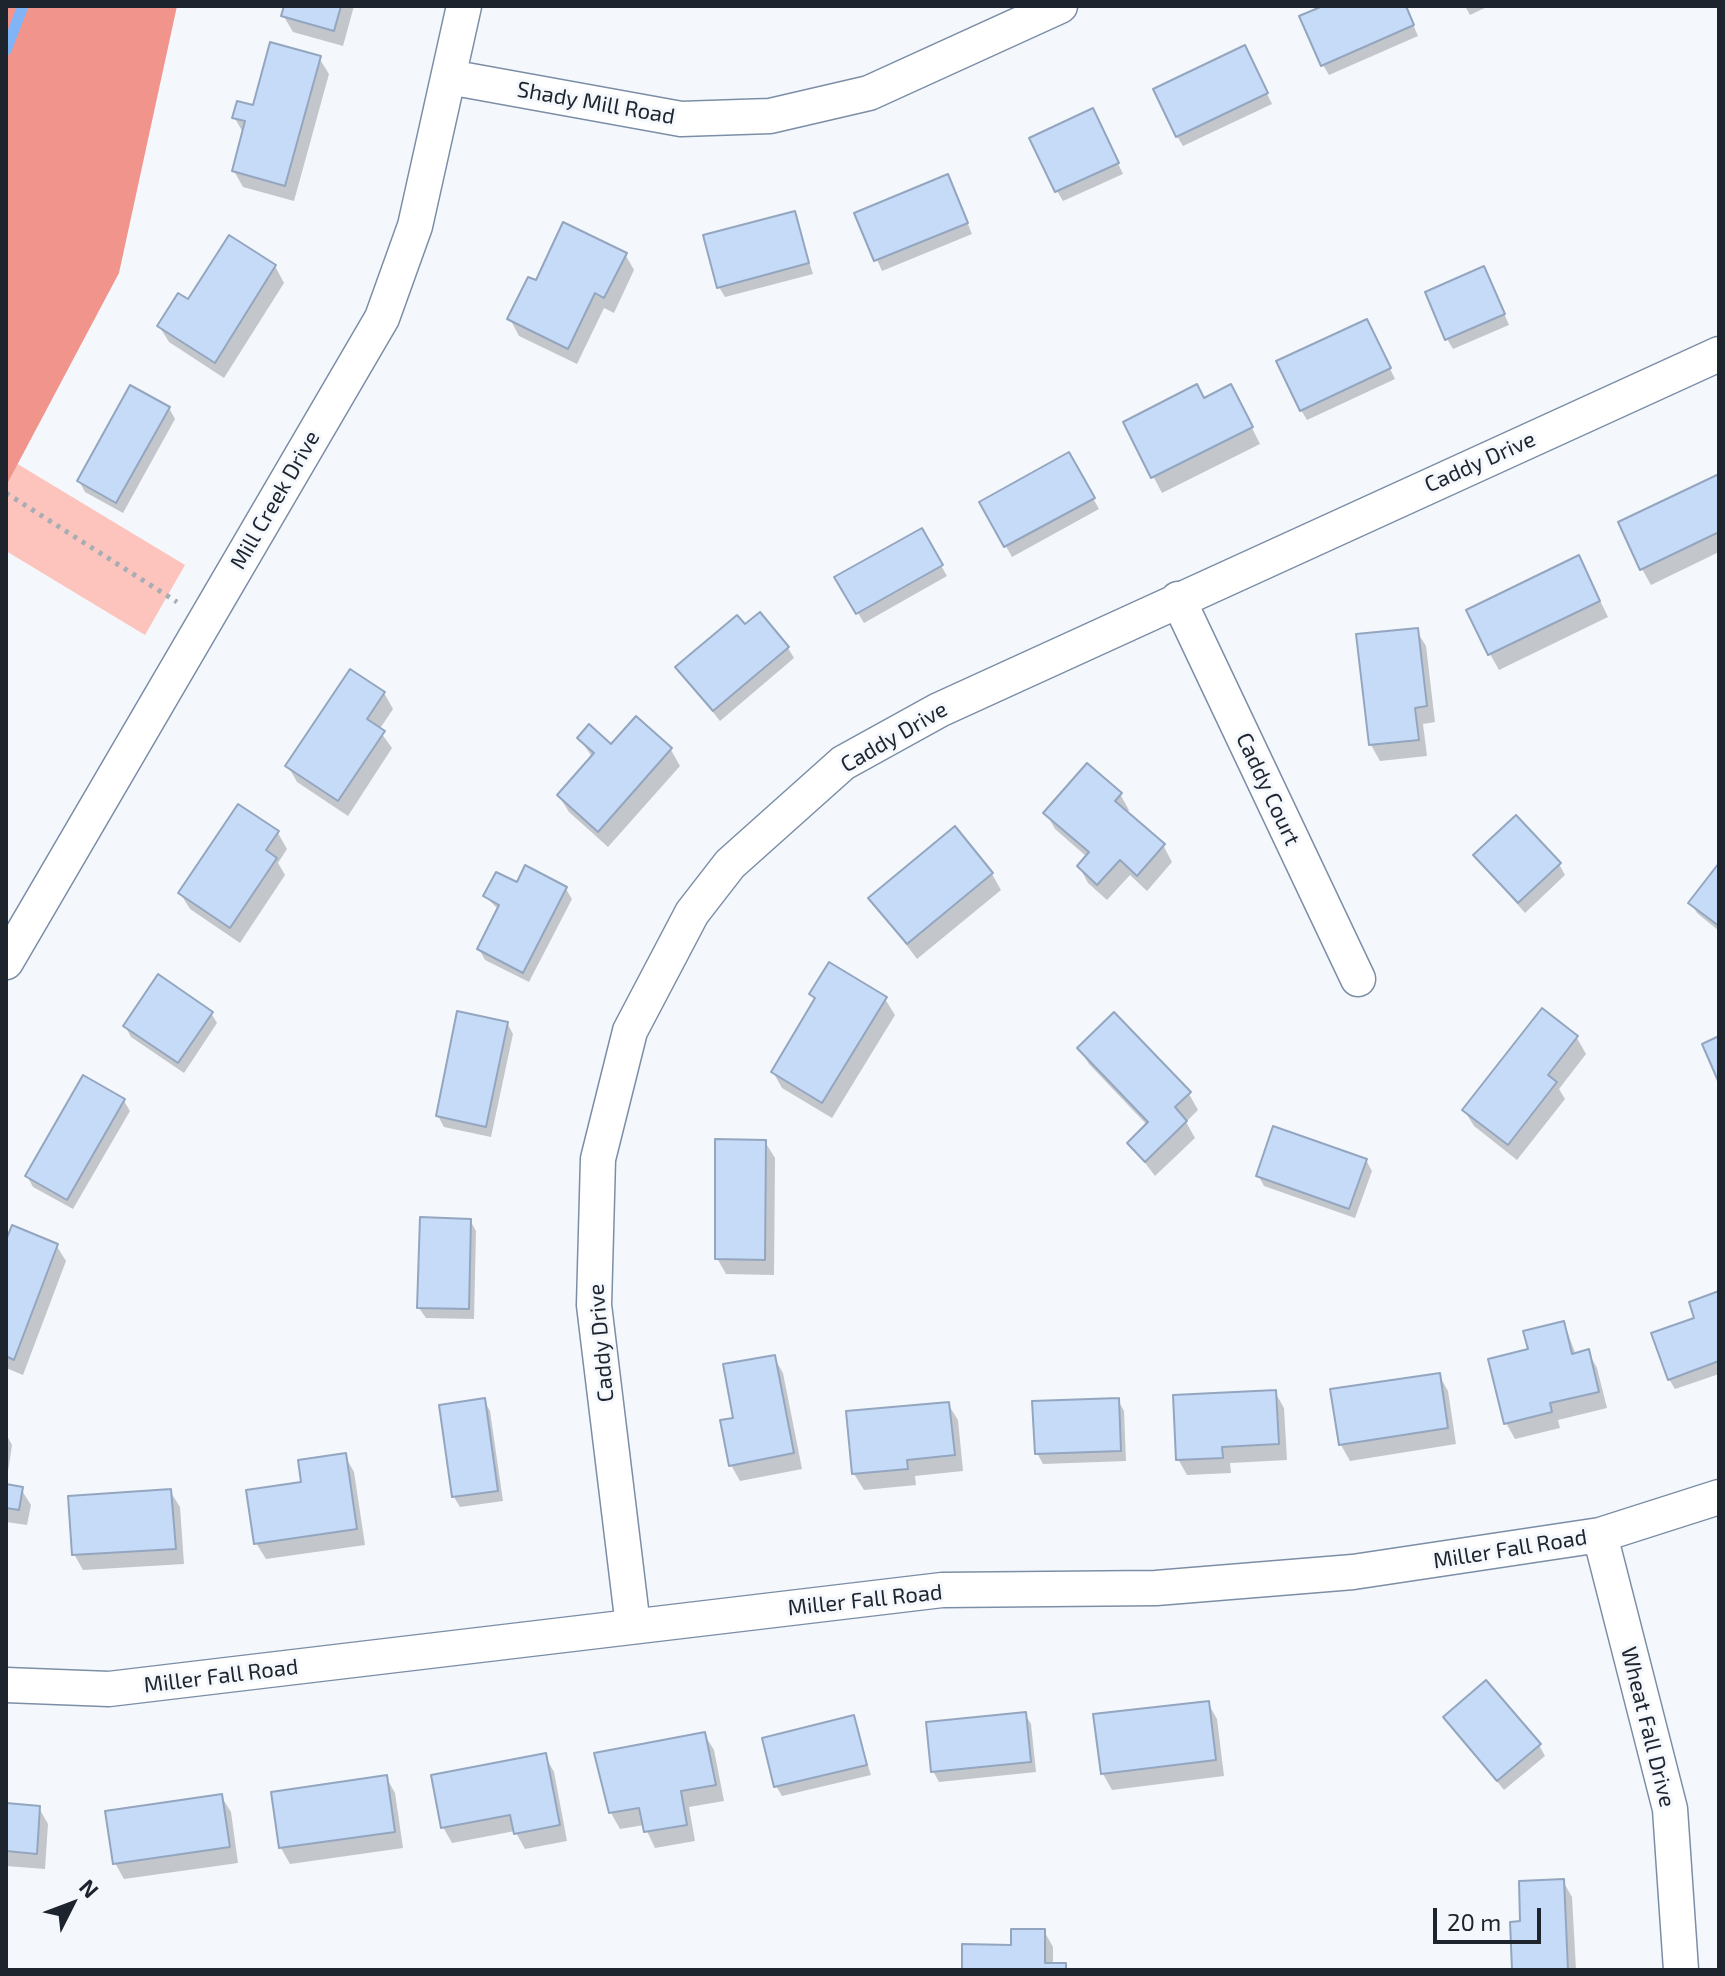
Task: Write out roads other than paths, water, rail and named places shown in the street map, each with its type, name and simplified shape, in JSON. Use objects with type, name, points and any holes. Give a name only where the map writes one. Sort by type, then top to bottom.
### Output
[{"type":"street","name":"Mill Creek Drive","points":[[6,962],[382,318],[415,226],[464,6]]},
{"type":"street","name":"Shady Mill Road","points":[[449,77],[681,119],[770,116],[869,93],[1060,6]]},
{"type":"street","name":"Caddy Drive","points":[[633,1626],[594,1305],[598,1159],[630,1031],[685,926],[730,864],[843,763],[939,710],[1719,354]]},
{"type":"street","name":"Caddy Court","points":[[1178,599],[1358,979]]},
{"type":"street","name":"Miller Fall Road","points":[[6,1685],[109,1689],[942,1590],[1156,1588],[1353,1572],[1600,1535],[1719,1497]]},
{"type":"street","name":"Wheat Fall Drive","points":[[1600,1535],[1670,1809],[1681,1970]]},
{"type":"waterway","points":[[6,50],[23,6]]}]
